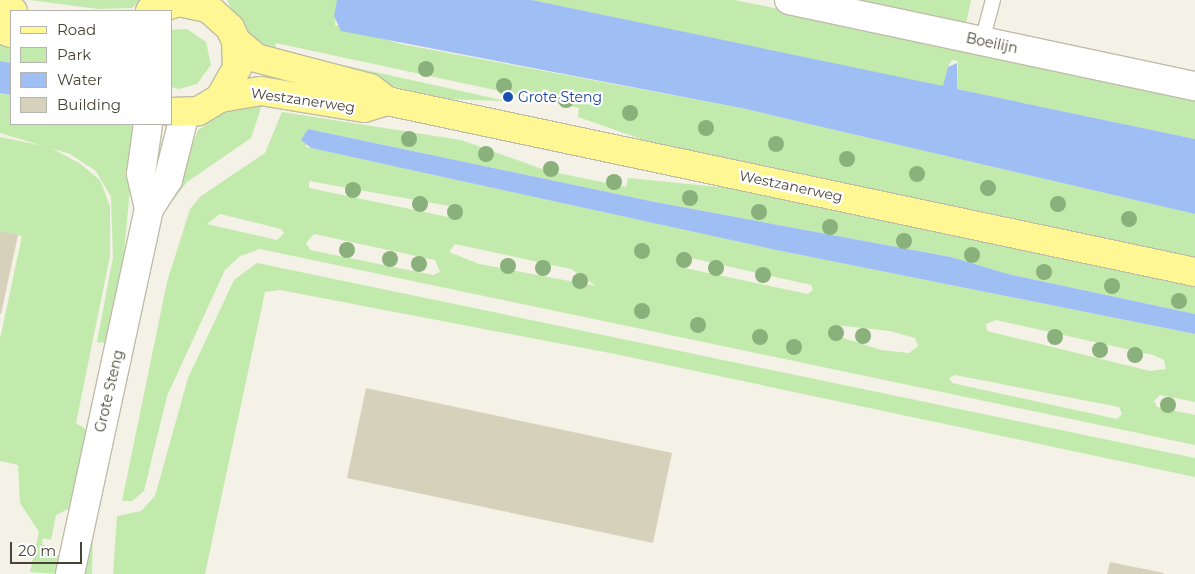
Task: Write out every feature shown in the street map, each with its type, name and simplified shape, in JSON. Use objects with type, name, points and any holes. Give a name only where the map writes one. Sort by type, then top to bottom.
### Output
[{"type":"main road","points":[[152,10],[165,4],[194,1],[220,16],[236,42],[237,68],[220,98]]},
{"type":"main road","name":"Westzanerweg","points":[[236,42],[256,58],[370,88],[387,101],[1195,272]]},
{"type":"main road","name":"Westzanerweg","points":[[178,112],[220,98],[261,91],[364,108],[387,101]]},
{"type":"street","name":"Boeilijn","points":[[789,0],[1195,86]]},
{"type":"street","name":"Grote Steng","points":[[70,574],[149,208],[168,180],[178,112]]},
{"type":"street","name":"Grote Steng","points":[[148,125],[141,174],[149,208]]},
{"type":"lane","points":[[982,42],[993,0]]},
{"type":"green space","points":[[29,0],[141,0],[132,8],[99,9]]},
{"type":"green space","points":[[227,0],[337,0],[335,25],[401,44],[741,108],[1195,214],[1195,258],[658,145],[578,117],[579,108],[276,43],[273,55],[244,33]]},
{"type":"green space","points":[[532,0],[735,0],[1195,95],[1195,139],[957,89],[958,61],[952,60],[948,67],[944,87]]},
{"type":"green space","points":[[858,0],[971,0],[966,23]]},
{"type":"green space","points":[[187,29],[206,42],[211,65],[197,84],[179,89],[172,87],[172,30]]},
{"type":"green space","points":[[0,39],[10,42],[10,63],[0,61]]},
{"type":"green space","points":[[302,56],[502,101],[440,99],[331,69]]},
{"type":"green space","points":[[0,93],[10,95],[10,125],[136,125],[123,264],[106,343],[97,342],[113,257],[111,197],[96,171],[70,154],[0,133]]},
{"type":"green space","points":[[263,102],[251,138],[187,182],[170,204],[198,130],[230,109]]},
{"type":"green space","points":[[282,112],[461,140],[548,171],[626,187],[628,178],[729,188],[1195,286],[1195,314],[1008,274],[951,257],[655,202],[308,129],[306,147],[776,250],[1195,334],[1195,402],[1160,395],[1154,401],[1157,407],[1195,415],[1195,445],[260,249],[240,256],[225,270],[167,396],[144,491],[132,501],[122,501],[167,282],[190,209],[201,196],[265,153]],"holes":[[[309,181],[455,207],[460,214],[453,218],[309,188]],[[220,214],[281,229],[284,233],[277,240],[207,224]],[[314,234],[435,260],[440,272],[433,275],[310,250],[306,243]],[[455,244],[571,269],[596,286],[479,264],[449,252]],[[682,256],[811,285],[813,290],[808,294],[680,267],[677,261]],[[996,320],[1153,355],[1164,360],[1166,369],[1150,371],[987,331],[986,324]],[[834,325],[890,331],[915,338],[918,346],[909,353],[881,350],[834,335]],[[955,375],[1119,407],[1122,414],[1117,419],[952,383],[949,378]]]},
{"type":"green space","points":[[0,137],[49,147],[79,163],[100,180],[110,206],[110,256],[76,423],[88,431],[72,507],[56,515],[51,540],[43,538],[42,544],[61,558],[58,574],[30,572],[39,532],[20,503],[18,465],[0,461],[0,339],[22,236],[0,231]]},
{"type":"green space","points":[[257,263],[1195,458],[1195,477],[620,355],[280,290],[265,292],[205,574],[113,574],[117,516],[141,511],[155,496],[188,378],[234,280]]},
{"type":"green space","points":[[93,534],[92,574],[84,574]]},
{"type":"water","points":[[337,0],[532,0],[943,86],[948,67],[957,63],[957,89],[1195,139],[1195,214],[741,108],[341,31],[334,16]]},
{"type":"water","points":[[0,61],[10,63],[10,95],[0,93]]},
{"type":"water","points":[[308,129],[655,202],[951,257],[1008,274],[1195,314],[1195,334],[776,250],[311,148],[301,140]]},
{"type":"building","points":[[0,231],[18,235],[1,314],[0,314]]},
{"type":"building","points":[[366,388],[672,453],[653,543],[347,478]]},
{"type":"building","points":[[1110,562],[1164,573],[1107,574]]},
{"type":"place","name":"Grote Steng","points":[[508,97]]}]
